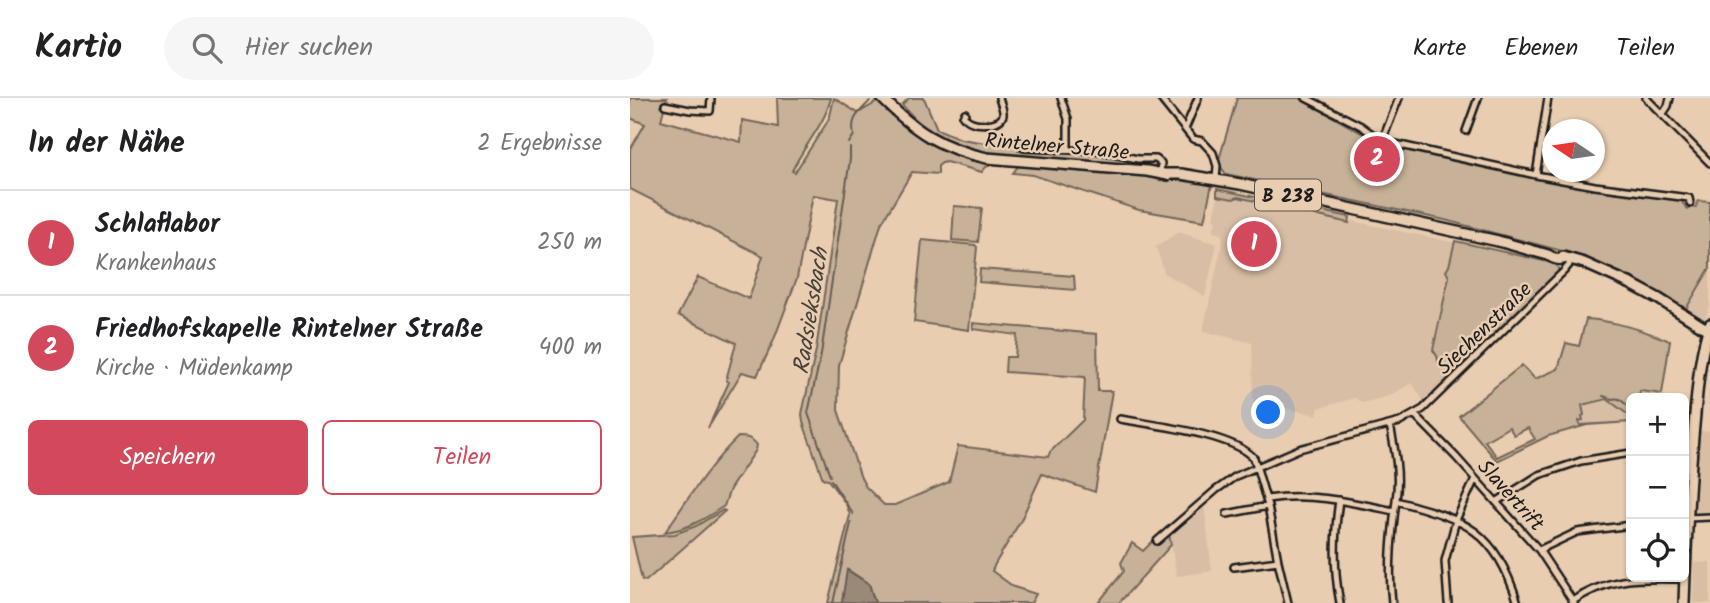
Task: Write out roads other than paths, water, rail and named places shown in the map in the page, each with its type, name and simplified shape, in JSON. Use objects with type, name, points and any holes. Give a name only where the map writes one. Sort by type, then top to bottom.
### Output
[{"type":"main road","name":"Rintelner Straße","points":[[881,98],[920,132],[945,146],[972,155],[1018,162],[1216,179],[1485,239],[1562,260],[1568,259],[1603,271],[1709,328]]},
{"type":"main road","name":"B 238","points":[[1689,446],[1700,366],[1709,328]]},
{"type":"main road","name":"B 238","points":[[1684,603],[1685,582]]},
{"type":"street","points":[[665,105],[710,111],[711,98]]},
{"type":"street","points":[[965,113],[963,116],[966,119],[979,123],[999,121],[1003,117],[999,98]]},
{"type":"street","points":[[1061,98],[1068,119],[1068,149]]},
{"type":"street","points":[[1160,98],[1193,139],[1202,141],[1213,153],[1217,166],[1216,179]]},
{"type":"street","points":[[1185,128],[1198,98]]},
{"type":"street","points":[[1306,98],[1382,141],[1595,186],[1689,198],[1690,203]]},
{"type":"street","points":[[1382,141],[1399,98]]},
{"type":"street","points":[[1466,131],[1478,98]]},
{"type":"street","points":[[1536,175],[1548,98]]},
{"type":"street","points":[[1646,98],[1710,163]]},
{"type":"street","points":[[1662,115],[1670,98]]},
{"type":"street","points":[[1024,148],[1097,150],[1138,159],[1156,159],[1161,163],[1162,173]]},
{"type":"street","name":"Siechenstraße","points":[[1415,415],[1537,299],[1569,265],[1568,259]]},
{"type":"street","points":[[1157,541],[1236,476],[1299,449],[1390,425],[1415,415]]},
{"type":"street","name":"Slavertrift","points":[[1415,415],[1539,550],[1574,602]]},
{"type":"street","points":[[1120,419],[1200,433],[1250,453],[1254,458],[1267,503],[1288,603]]},
{"type":"street","points":[[1390,425],[1396,454],[1396,501],[1391,554],[1392,603]]},
{"type":"street","points":[[1496,502],[1539,475],[1581,461],[1626,454]]},
{"type":"street","points":[[1448,603],[1445,561],[1457,520],[1475,480]]},
{"type":"street","points":[[1227,514],[1283,497],[1319,497],[1394,511]]},
{"type":"street","points":[[1339,500],[1334,555],[1340,603]]},
{"type":"street","points":[[1396,501],[1442,514],[1476,531],[1502,562],[1518,603]]},
{"type":"street","points":[[1689,518],[1710,517]]},
{"type":"street","points":[[1539,550],[1577,532],[1626,526]]},
{"type":"street","points":[[1234,568],[1278,561]]},
{"type":"street","points":[[1574,602],[1601,585],[1626,580]]},
{"type":"waterway","name":"Radsieksbach","points":[[849,143],[854,135],[855,118],[872,98]]},
{"type":"waterway","name":"Radsieksbach","points":[[830,476],[808,413],[821,354],[850,148]]},
{"type":"waterway","points":[[1603,396],[1618,399],[1626,405]]},
{"type":"waterway","name":"Radsieksbach","points":[[831,480],[853,514]]},
{"type":"waterway","name":"Radsieksbach","points":[[833,603],[851,523]]},
{"type":"place","name":"Friedhofskapelle Rintelner Straße","points":[[1377,159]]},
{"type":"place","name":"Schlaflabor","points":[[1254,244]]}]
